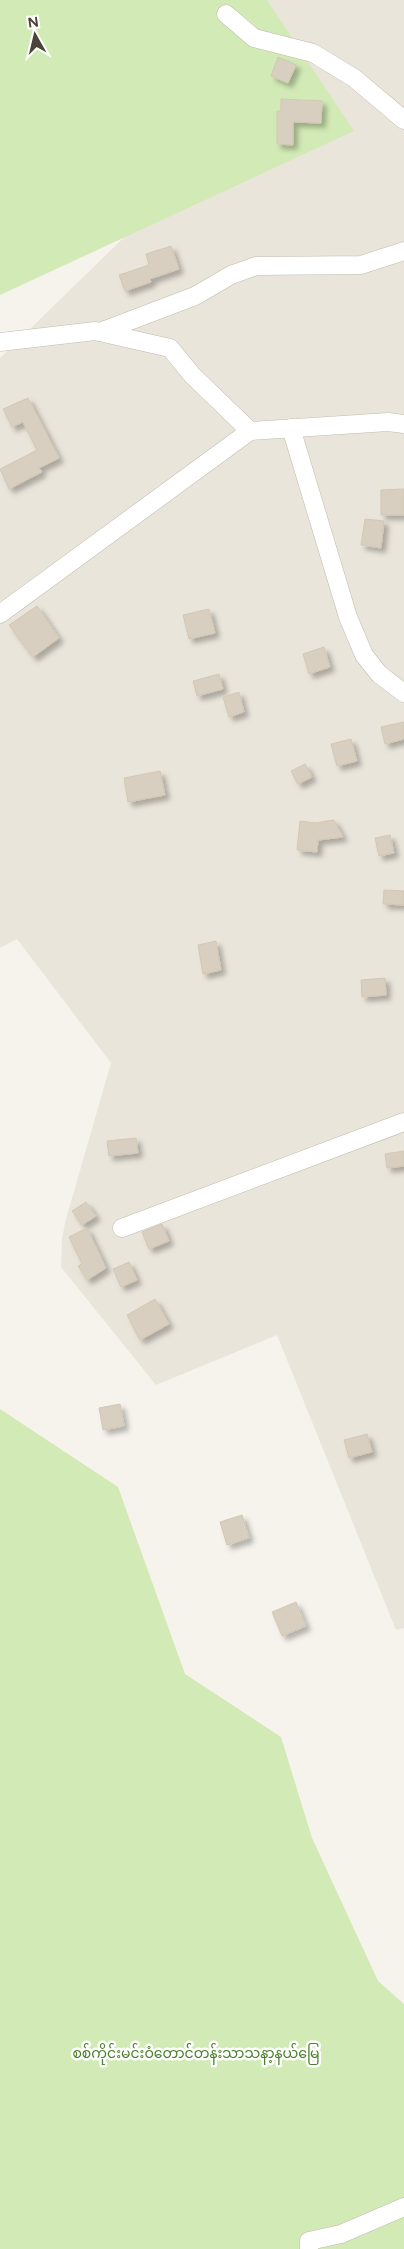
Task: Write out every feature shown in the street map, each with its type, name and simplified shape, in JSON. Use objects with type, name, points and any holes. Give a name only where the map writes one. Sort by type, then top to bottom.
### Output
[{"type":"street","points":[[226,14],[254,38],[314,53],[354,78],[404,120]]},
{"type":"street","points":[[100,332],[196,296],[230,275],[256,266],[361,265],[404,251]]},
{"type":"street","points":[[0,342],[95,331],[170,348],[192,375],[250,431]]},
{"type":"street","points":[[0,614],[250,431],[388,422],[404,424]]},
{"type":"street","points":[[291,428],[348,617],[364,655],[379,674],[404,693]]},
{"type":"street","points":[[122,1228],[404,1122]]},
{"type":"street","points":[[309,2249],[309,2241],[342,2234],[404,2207]]},
{"type":"shaded area","points":[[204,0],[404,0],[404,1628],[396,1630],[277,1335],[156,1385],[61,1267],[62,1238],[66,1219],[111,1063],[17,939],[0,948],[0,358],[219,145]]},
{"type":"green space","points":[[0,0],[267,0],[354,131],[0,295]]},
{"type":"green space","name":"စစ်ကိုင်းမင်းဝံတောင်တန်းသာသနာ့နယ်မြေ","points":[[0,1409],[118,1487],[185,1674],[281,1737],[312,1838],[378,1981],[404,2004],[404,2249],[0,2249]]},
{"type":"building","points":[[278,57],[296,65],[288,83],[271,76]]},
{"type":"building","points":[[281,99],[322,101],[321,123],[293,122],[293,145],[277,144],[277,111],[281,111]]},
{"type":"building","points":[[171,246],[179,269],[150,279],[151,282],[125,291],[119,275],[149,265],[146,254]]},
{"type":"building","points":[[28,398],[59,458],[39,468],[42,472],[9,489],[0,469],[37,450],[23,422],[12,427],[3,409]]},
{"type":"building","points":[[404,489],[404,515],[381,515],[381,490]]},
{"type":"building","points":[[365,519],[384,521],[381,548],[361,545]]},
{"type":"building","points":[[37,606],[59,638],[33,657],[9,625]]},
{"type":"building","points":[[209,609],[215,633],[189,639],[183,615]]},
{"type":"building","points":[[324,647],[330,667],[309,674],[303,654]]},
{"type":"building","points":[[219,674],[223,689],[197,696],[193,681]]},
{"type":"building","points":[[239,692],[244,712],[229,717],[223,697]]},
{"type":"building","points":[[404,722],[404,739],[385,744],[381,727]]},
{"type":"building","points":[[351,739],[357,761],[337,766],[331,744]]},
{"type":"building","points":[[305,764],[312,777],[298,784],[291,771]]},
{"type":"building","points":[[160,771],[165,795],[128,802],[124,778]]},
{"type":"building","points":[[334,820],[343,837],[318,840],[317,852],[297,850],[300,821],[315,823]]},
{"type":"building","points":[[390,835],[394,853],[379,856],[375,838]]},
{"type":"building","points":[[384,890],[404,891],[404,905],[383,904]]},
{"type":"building","points":[[216,941],[221,970],[203,974],[198,945]]},
{"type":"building","points":[[385,978],[386,995],[362,997],[361,980]]},
{"type":"building","points":[[136,1138],[138,1153],[109,1156],[107,1141]]},
{"type":"building","points":[[404,1151],[404,1166],[387,1168],[385,1154]]},
{"type":"building","points":[[86,1202],[96,1216],[82,1225],[72,1211]]},
{"type":"building","points":[[162,1224],[169,1241],[149,1249],[142,1232]]},
{"type":"building","points":[[87,1228],[106,1268],[87,1280],[78,1266],[82,1264],[69,1237]]},
{"type":"building","points":[[129,1262],[137,1280],[121,1287],[113,1269]]},
{"type":"building","points":[[155,1299],[169,1324],[140,1340],[127,1315]]},
{"type":"building","points":[[120,1404],[124,1426],[103,1430],[99,1408]]},
{"type":"building","points":[[367,1434],[372,1452],[349,1458],[344,1440]]},
{"type":"building","points":[[242,1515],[249,1538],[227,1545],[220,1522]]},
{"type":"building","points":[[296,1602],[306,1626],[282,1636],[272,1612]]}]
